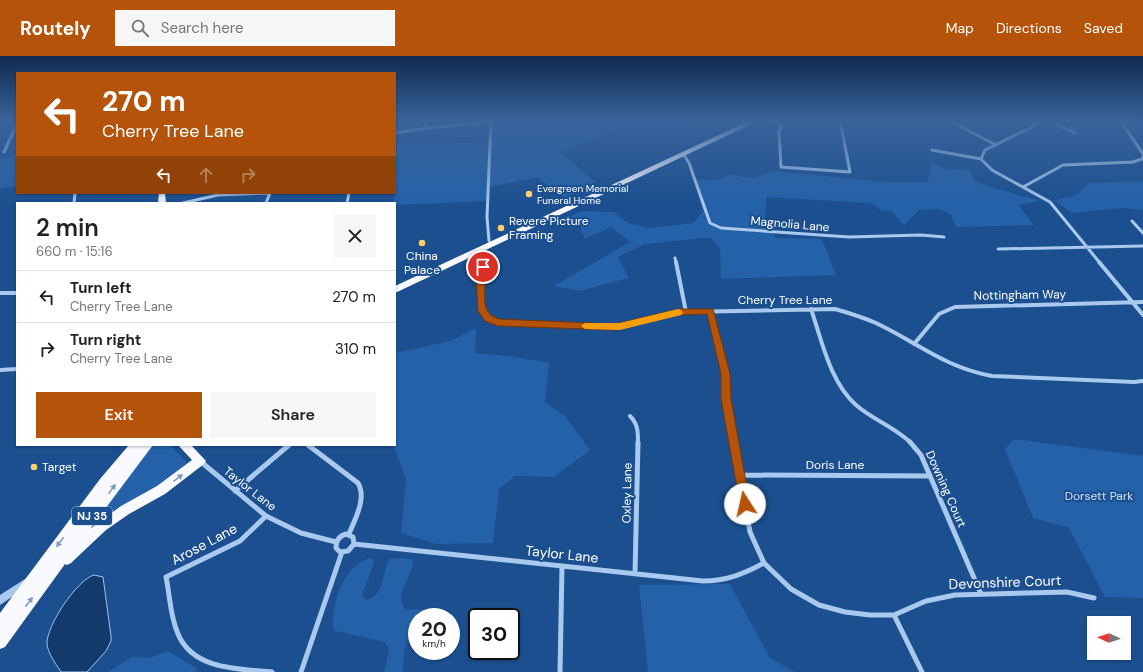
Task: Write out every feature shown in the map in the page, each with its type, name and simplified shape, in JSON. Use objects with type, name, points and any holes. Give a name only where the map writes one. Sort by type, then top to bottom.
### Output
[{"type":"highway","points":[[396,290],[689,149]]},
{"type":"highway","points":[[396,284],[486,245],[697,149]]},
{"type":"highway","name":"NJ 35","points":[[37,582],[104,483],[135,446]]},
{"type":"highway","name":"NJ 35","points":[[0,642],[6,617],[37,582],[146,446]]},
{"type":"highway","points":[[37,582],[102,526],[125,510],[161,490],[200,461],[185,446]]},
{"type":"street","name":"Cherry Tree Lane","points":[[490,149],[485,261],[480,274],[481,307],[485,315],[496,322],[615,327],[686,312],[835,309],[856,314],[871,320],[954,366],[968,372],[985,376],[1134,382],[1143,381]]},
{"type":"street","points":[[780,149],[781,166],[850,172],[846,149]]},
{"type":"street","points":[[981,159],[983,152],[988,149]]},
{"type":"street","points":[[932,150],[981,159],[992,170],[1050,202],[1143,315]]},
{"type":"street","name":"Magnolia Lane","points":[[684,155],[689,163],[710,223],[721,228],[849,237],[921,235],[944,237]]},
{"type":"street","points":[[1023,187],[1063,166],[1133,162],[1142,159],[1143,157]]},
{"type":"street","points":[[187,202],[218,195],[244,194]]},
{"type":"street","points":[[1132,221],[1143,233]]},
{"type":"street","points":[[998,249],[1143,246]]},
{"type":"street","points":[[676,258],[686,312]]},
{"type":"street","points":[[0,293],[16,293]]},
{"type":"street","name":"Nottingham Way","points":[[914,344],[939,314],[955,307],[1143,302]]},
{"type":"street","name":"Downing Court","points":[[811,309],[838,382],[843,391],[862,410],[893,427],[907,438],[921,455],[981,594]]},
{"type":"street","name":"Devonshire Court","points":[[710,311],[725,374],[726,399],[750,532],[764,563],[791,589],[820,605],[845,612],[894,615],[939,597],[955,594],[1067,592],[1094,598]]},
{"type":"street","points":[[0,370],[16,369]]},
{"type":"street","name":"Oxley Lane","points":[[630,416],[634,420],[638,430],[635,574]]},
{"type":"street","points":[[235,491],[288,446]]},
{"type":"street","points":[[309,446],[361,487],[362,497],[349,534]]},
{"type":"street","name":"Taylor Lane","points":[[200,461],[266,516],[301,533],[336,542]]},
{"type":"street","name":"Doris Lane","points":[[740,475],[930,476]]},
{"type":"street","name":"Arose Lane","points":[[266,516],[240,542],[166,577],[178,635],[189,651],[200,658],[215,664],[272,672]]},
{"type":"street","points":[[349,534],[355,539],[354,544],[348,551],[342,552],[337,550],[336,542],[343,535],[349,534]]},
{"type":"street","name":"Taylor Lane","points":[[354,544],[703,581],[719,581],[739,576],[764,563]]},
{"type":"street","points":[[301,672],[342,552]]},
{"type":"street","points":[[560,672],[562,566]]},
{"type":"street","points":[[0,600],[37,582]]},
{"type":"street","points":[[894,615],[922,672]]},
{"type":"green space","points":[[396,149],[567,149],[559,152],[597,183],[564,198],[537,177],[490,187],[488,201],[396,205],[396,202],[393,202],[396,194]]},
{"type":"green space","points":[[16,155],[16,186],[0,189],[0,159]]},
{"type":"green space","points":[[931,164],[947,169],[970,170],[974,180],[987,186],[1040,201],[1018,205],[1034,225],[956,227],[951,215],[939,209],[919,210],[904,226],[893,212],[881,210],[871,203],[767,197],[764,227],[777,238],[822,239],[836,275],[721,279],[720,249],[711,238],[702,238],[645,244],[618,257],[629,278],[579,291],[554,286],[630,242],[611,227],[585,239],[580,226],[566,226],[560,221],[582,211],[614,212],[628,223],[650,228],[693,223],[703,212],[694,179],[715,180],[733,174],[753,178],[775,171],[886,182],[928,182]]},
{"type":"green space","points":[[1143,181],[1143,210],[1121,208],[1072,213],[1054,200],[1077,195],[1088,183]]},
{"type":"green space","points":[[476,328],[475,353],[510,356],[549,363],[545,402],[565,416],[590,450],[554,477],[515,476],[499,489],[493,543],[436,544],[401,533],[406,479],[393,446],[396,446],[396,353],[450,341]]},
{"type":"green space","name":"Dorsett Park","points":[[1014,439],[1143,456],[1143,598],[1105,597],[1069,528],[1033,518],[1005,449]]},
{"type":"green space","points":[[151,446],[171,446],[187,463],[175,475],[89,531],[88,530]]},
{"type":"green space","points":[[371,558],[374,560],[362,596],[366,600],[372,598],[376,594],[382,584],[389,559],[413,559],[401,597],[405,609],[408,609],[408,638],[405,647],[403,672],[384,672],[389,649],[385,642],[336,631],[333,628],[333,618],[337,596],[341,586],[346,576],[361,562]]},
{"type":"green space","points":[[730,584],[770,658],[795,672],[648,672],[639,585]]},
{"type":"green space","points":[[168,651],[196,668],[196,672],[108,672],[132,657],[149,658]]},
{"type":"shaded area","points":[[94,575],[103,577],[111,641],[106,651],[87,672],[61,672],[52,659],[49,651],[47,644],[48,636],[57,616],[71,594],[79,585]]},
{"type":"slow traffic","points":[[585,326],[620,326],[678,313]]},
{"type":"place","name":"Evergreen Memorial Funeral Home","points":[[529,194]]},
{"type":"place","name":"Revere Picture Framing","points":[[501,228]]},
{"type":"place","name":"China Palace","points":[[422,243]]},
{"type":"place","name":"Target","points":[[34,467]]},
{"type":"route","points":[[483,267],[480,274],[482,311],[490,320],[503,323],[615,327],[679,312],[710,311],[726,379],[726,399],[745,504]]}]
